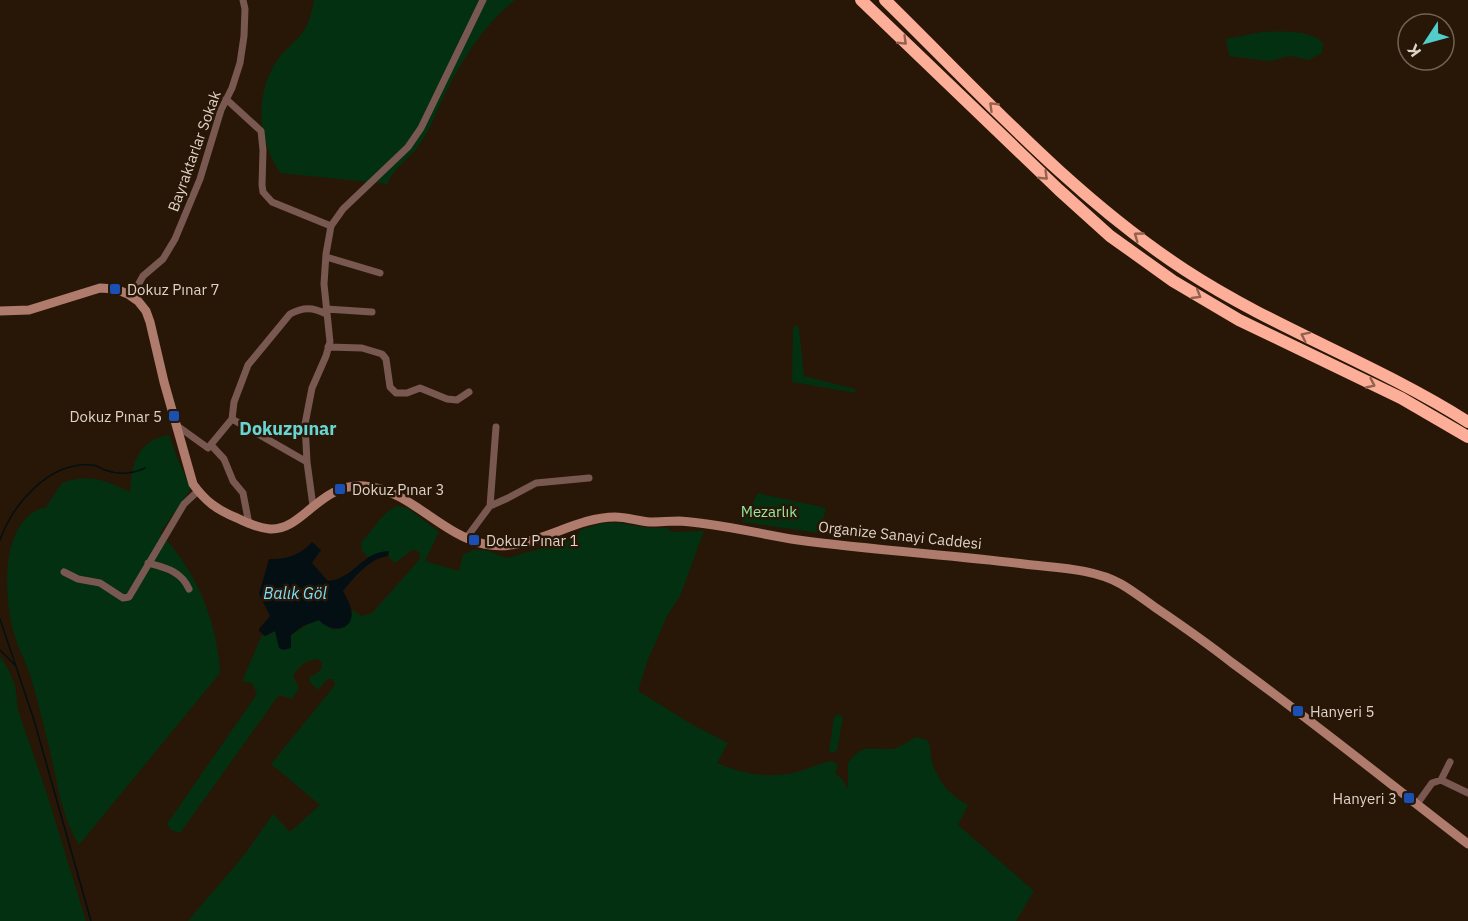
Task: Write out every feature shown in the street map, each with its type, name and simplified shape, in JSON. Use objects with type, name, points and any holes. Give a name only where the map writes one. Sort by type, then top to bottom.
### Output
[{"type":"highway","points":[[861,0],[1110,236],[1173,281],[1239,320],[1401,398],[1468,437]]},
{"type":"highway","points":[[885,0],[1064,176],[1121,224],[1176,263],[1252,309],[1399,382],[1468,422]]},
{"type":"street","name":"Bayraktarlar Sokak","points":[[132,296],[143,276],[163,259],[175,239],[200,179],[220,110],[240,63],[244,36],[243,0]]},
{"type":"street","points":[[313,506],[305,424],[312,388],[328,347],[330,328],[326,312],[324,284],[331,226],[344,209],[408,147],[421,128],[483,0]]},
{"type":"street","points":[[226,99],[261,131],[262,185],[267,197],[272,202],[331,226]]},
{"type":"street","points":[[326,257],[380,273]]},
{"type":"street","points":[[0,311],[29,310],[100,288],[115,289],[132,296]]},
{"type":"street","name":"Organize Sanayi Caddesi","points":[[132,296],[146,311],[150,322],[193,484],[216,508],[249,524],[270,529],[278,528],[297,520],[320,499],[340,489],[360,485],[382,489],[440,524],[490,545],[516,544],[599,518],[620,517],[650,522],[680,521],[798,540],[988,560],[1100,575],[1119,583],[1200,638],[1468,844]]},
{"type":"street","points":[[176,425],[208,448],[232,419],[234,402],[248,365],[290,314],[298,309],[318,309],[326,312],[372,312]]},
{"type":"street","points":[[328,347],[362,348],[382,354],[386,359],[390,387],[396,393],[407,393],[420,388],[447,399],[457,400],[469,392]]},
{"type":"street","points":[[232,419],[307,462]]},
{"type":"street","points":[[490,506],[496,427]]},
{"type":"street","points":[[211,445],[224,459],[233,481],[243,493],[249,524]]},
{"type":"street","points":[[467,537],[490,506],[542,481],[554,483],[589,478]]},
{"type":"street","points":[[64,572],[78,579],[100,583],[126,598],[133,593],[148,563],[184,504],[198,490]]},
{"type":"street","points":[[148,563],[180,575],[189,589]]},
{"type":"street","points":[[1441,780],[1450,762]]},
{"type":"street","points":[[1417,804],[1432,783],[1441,780],[1468,793]]},
{"type":"green space","points":[[314,0],[515,0],[476,42],[453,79],[423,139],[392,175],[388,184],[280,173],[272,159],[261,116],[265,87],[278,59],[307,25]]},
{"type":"green space","points":[[1262,32],[1295,32],[1312,36],[1323,43],[1322,53],[1308,60],[1291,56],[1269,61],[1229,56],[1226,39]]},
{"type":"green space","points":[[796,325],[799,328],[804,376],[855,389],[856,393],[792,382],[793,327]]},
{"type":"green space","points":[[169,435],[191,489],[160,533],[185,564],[203,598],[215,634],[220,673],[79,845],[62,806],[35,691],[10,618],[7,580],[9,560],[20,526],[31,514],[46,507],[62,483],[80,478],[97,479],[130,492],[132,472],[138,455],[150,442]]},
{"type":"green space","name":"Mezarlık","points":[[758,493],[826,508],[820,533],[742,522]]},
{"type":"green space","points":[[397,506],[408,508],[439,532],[425,561],[459,571],[463,555],[473,550],[485,550],[507,558],[577,538],[580,530],[603,523],[667,528],[672,532],[704,531],[680,596],[667,616],[647,662],[638,691],[693,725],[728,743],[717,763],[756,774],[787,774],[833,761],[838,766],[835,773],[848,789],[848,763],[858,752],[867,749],[893,749],[916,737],[927,740],[933,766],[940,779],[949,791],[968,805],[958,825],[1034,891],[1016,921],[188,921],[245,854],[273,814],[290,832],[320,805],[271,764],[335,685],[333,679],[327,679],[318,690],[309,681],[310,676],[322,668],[322,662],[317,659],[297,669],[293,676],[299,688],[292,699],[279,695],[180,833],[171,830],[167,824],[257,694],[252,683],[242,681],[262,635],[265,636],[275,631],[291,635],[319,620],[331,629],[340,629],[351,617],[352,610],[362,616],[372,613],[419,560],[420,554],[416,550],[412,550],[395,563],[388,556],[389,552],[377,553],[368,557],[362,551],[361,542],[382,517]]},
{"type":"green space","points":[[0,656],[15,685],[18,710],[47,794],[86,921],[0,921]]},
{"type":"green space","points":[[837,715],[843,718],[837,750],[832,753],[829,751],[834,717]]},
{"type":"water","name":"Balık Göl","points":[[312,542],[321,550],[312,563],[328,581],[345,576],[364,560],[379,552],[389,551],[388,556],[362,569],[343,591],[349,602],[352,616],[346,626],[330,627],[319,620],[303,626],[291,635],[291,648],[283,650],[279,648],[275,631],[265,636],[259,631],[270,616],[259,594],[269,559],[292,556]]},
{"type":"waterway","points":[[0,540],[23,499],[47,477],[61,470],[92,465],[110,472],[125,473],[145,468]]},
{"type":"waterway","points":[[0,619],[34,720],[91,921]]},
{"type":"waterway","points":[[0,650],[15,665]]},
{"type":"place","name":"Dokuz Pınar 7","points":[[115,289]]},
{"type":"place","name":"Dokuz Pınar 5","points":[[174,416]]},
{"type":"place","name":"Dokuz Pınar 3","points":[[340,489]]},
{"type":"place","name":"Dokuz Pınar 1","points":[[474,540]]},
{"type":"place","name":"Hanyeri 5","points":[[1298,711]]},
{"type":"place","name":"Hanyeri 3","points":[[1409,798]]},
{"type":"district","name":"Dokuzpınar","points":[[288,428]]}]
